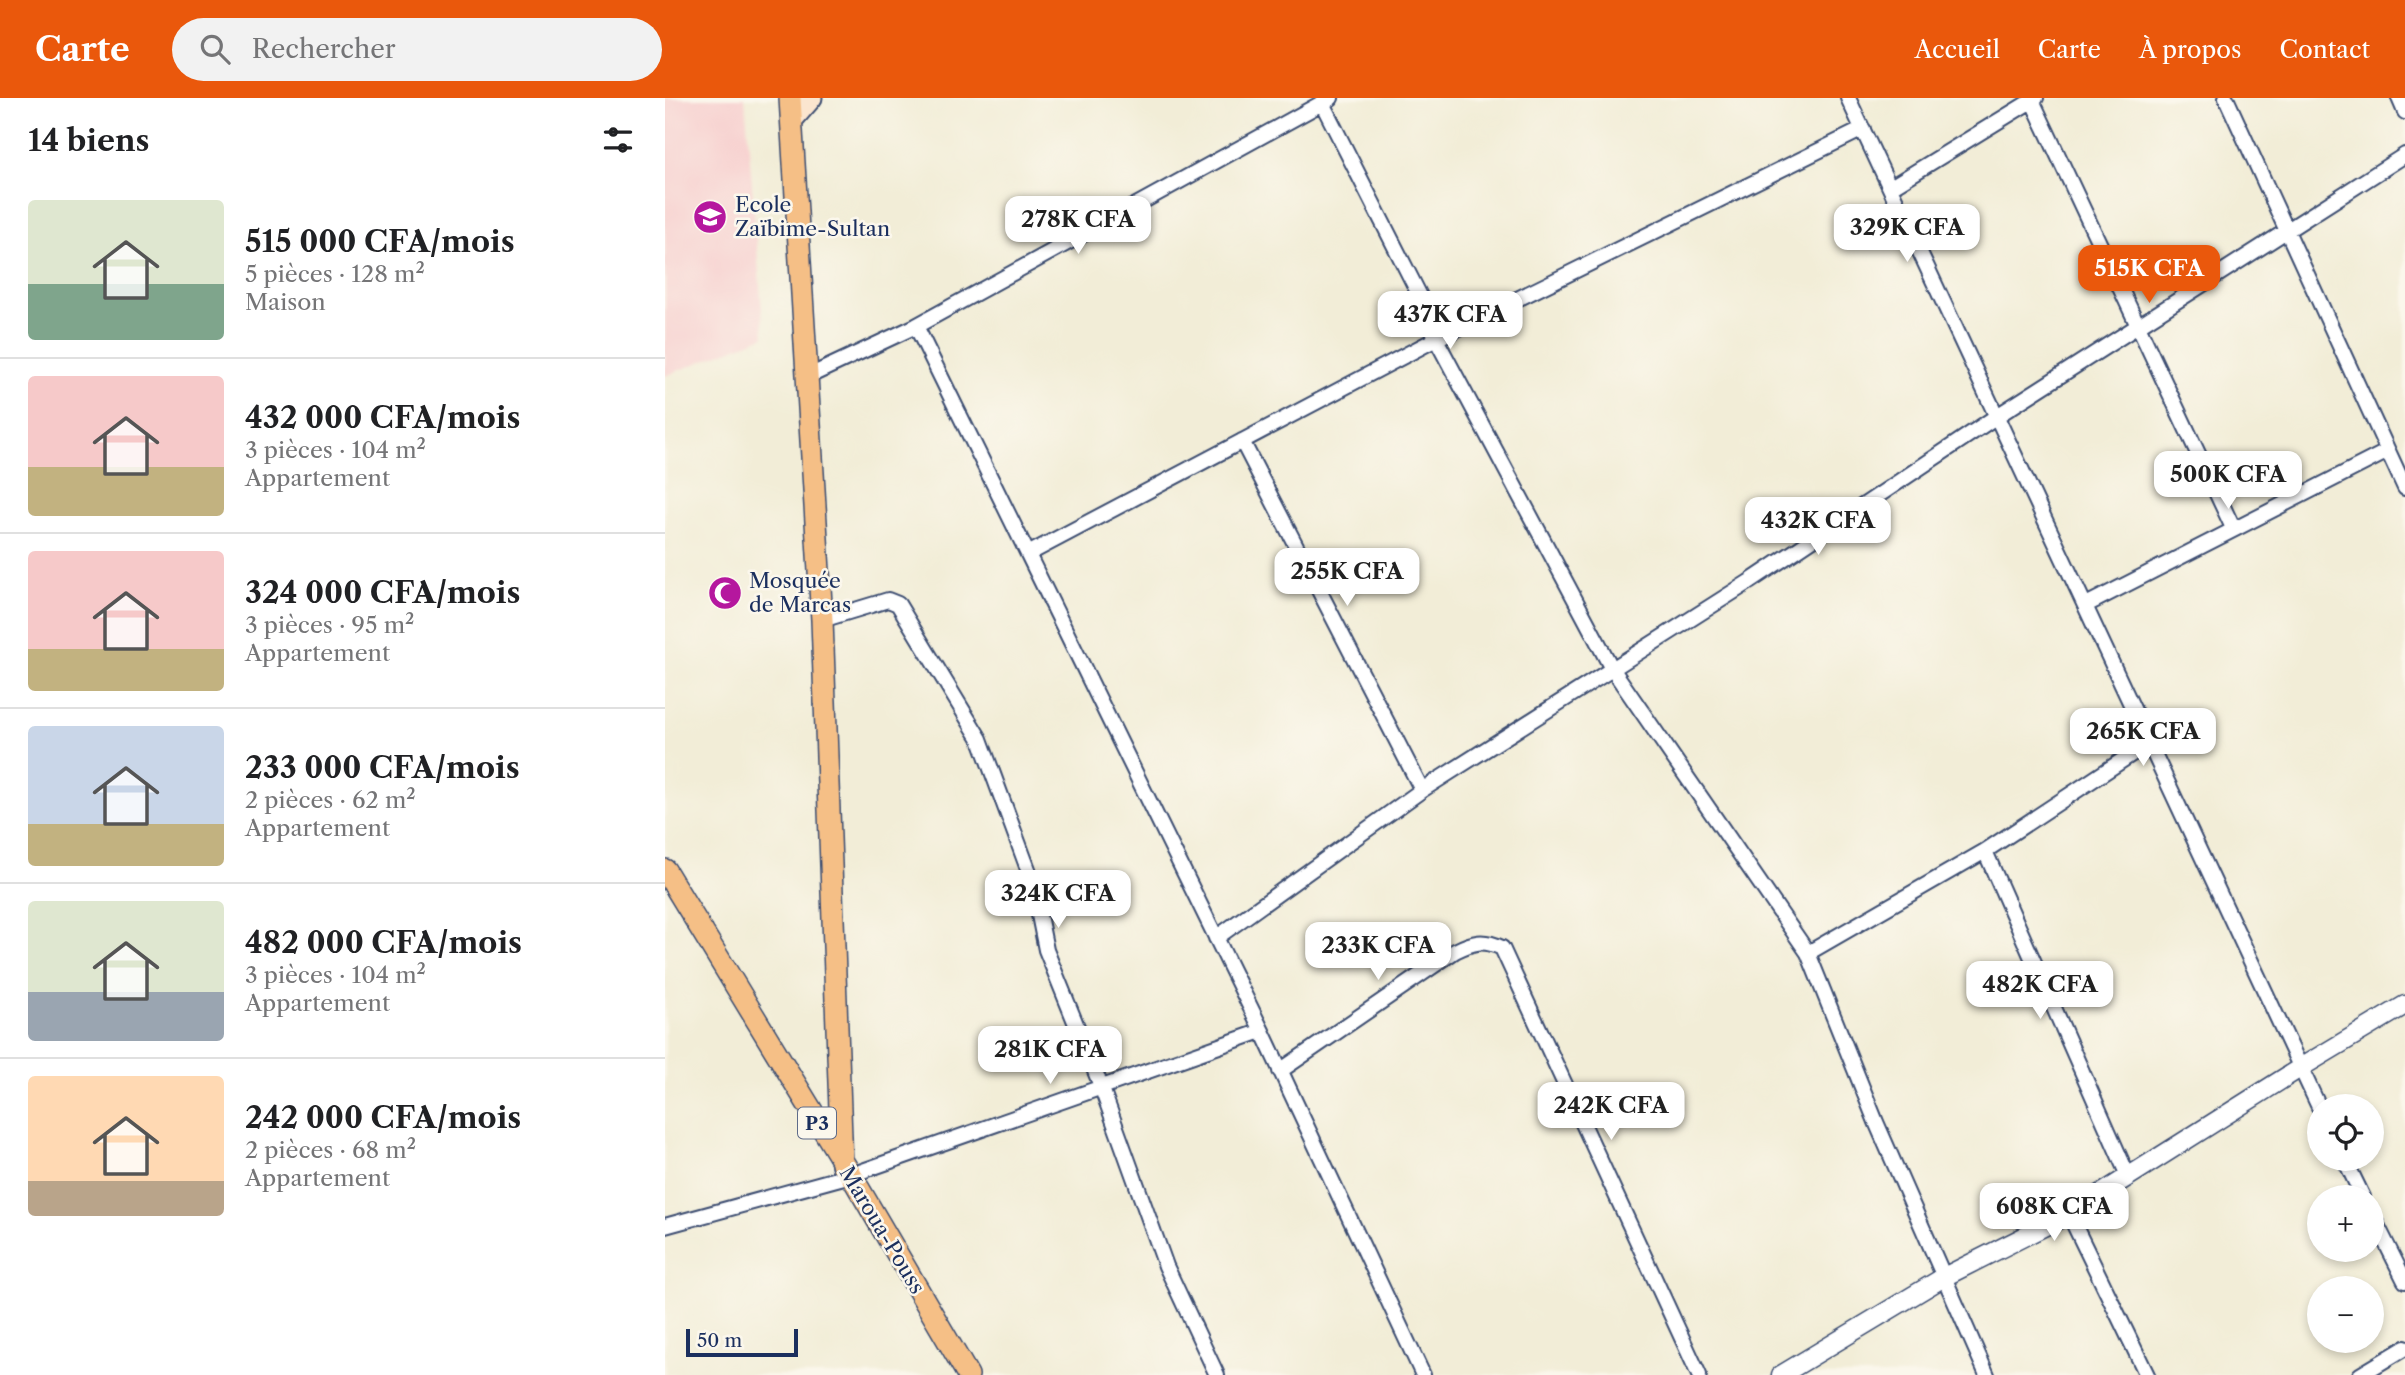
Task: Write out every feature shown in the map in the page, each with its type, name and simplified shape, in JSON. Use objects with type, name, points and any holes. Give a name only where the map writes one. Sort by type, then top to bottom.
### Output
[{"type":"main road","points":[[790,98],[822,620],[846,1169]]},
{"type":"main road","points":[[792,121],[812,98]]},
{"type":"main road","name":"Maroua-Pouss","points":[[668,883],[846,1169],[968,1375]]},
{"type":"street","points":[[1848,98],[2312,1094]]},
{"type":"street","points":[[2226,98],[2405,488]]},
{"type":"street","points":[[2399,98],[2405,111]]},
{"type":"street","points":[[1891,187],[2033,99],[2234,528]]},
{"type":"street","points":[[807,377],[916,326],[1326,100],[1424,304],[1436,338],[1611,667],[1808,953],[1876,1122],[1987,1375]]},
{"type":"street","points":[[1028,554],[1436,338],[1863,129]]},
{"type":"street","points":[[1216,938],[1422,790],[1611,667],[1749,582],[1997,416],[2405,155]]},
{"type":"street","points":[[916,326],[1262,1031],[1423,1375]]},
{"type":"street","points":[[1242,441],[1422,790]]},
{"type":"street","points":[[2086,605],[2388,451]]},
{"type":"street","points":[[822,620],[894,600],[980,739],[1032,880],[1043,943],[1101,1086],[1166,1266],[1217,1375]]},
{"type":"street","points":[[1808,953],[1985,850],[2150,742]]},
{"type":"street","points":[[1985,850],[2128,1177]]},
{"type":"street","points":[[1280,1071],[1455,951],[1477,941],[1490,942],[1503,948],[1699,1375]]},
{"type":"street","points":[[1781,1375],[1944,1277],[2069,1214],[2299,1068],[2405,1005]]},
{"type":"street","points":[[665,1226],[1101,1086],[1262,1031]]},
{"type":"street","points":[[2069,1214],[2147,1375]]},
{"type":"street","points":[[2384,1239],[2405,1281]]},
{"type":"street","points":[[2360,1375],[2405,1348]]},
{"type":"shaded area","name":"Ecole Zaïbime-Sultan","points":[[665,98],[745,98],[764,336],[665,376]]},
{"type":"place","name":"Ecole Zaïbime-Sultan","points":[[710,217]]},
{"type":"place","name":"Mosquée de Marcas","points":[[725,593]]}]
